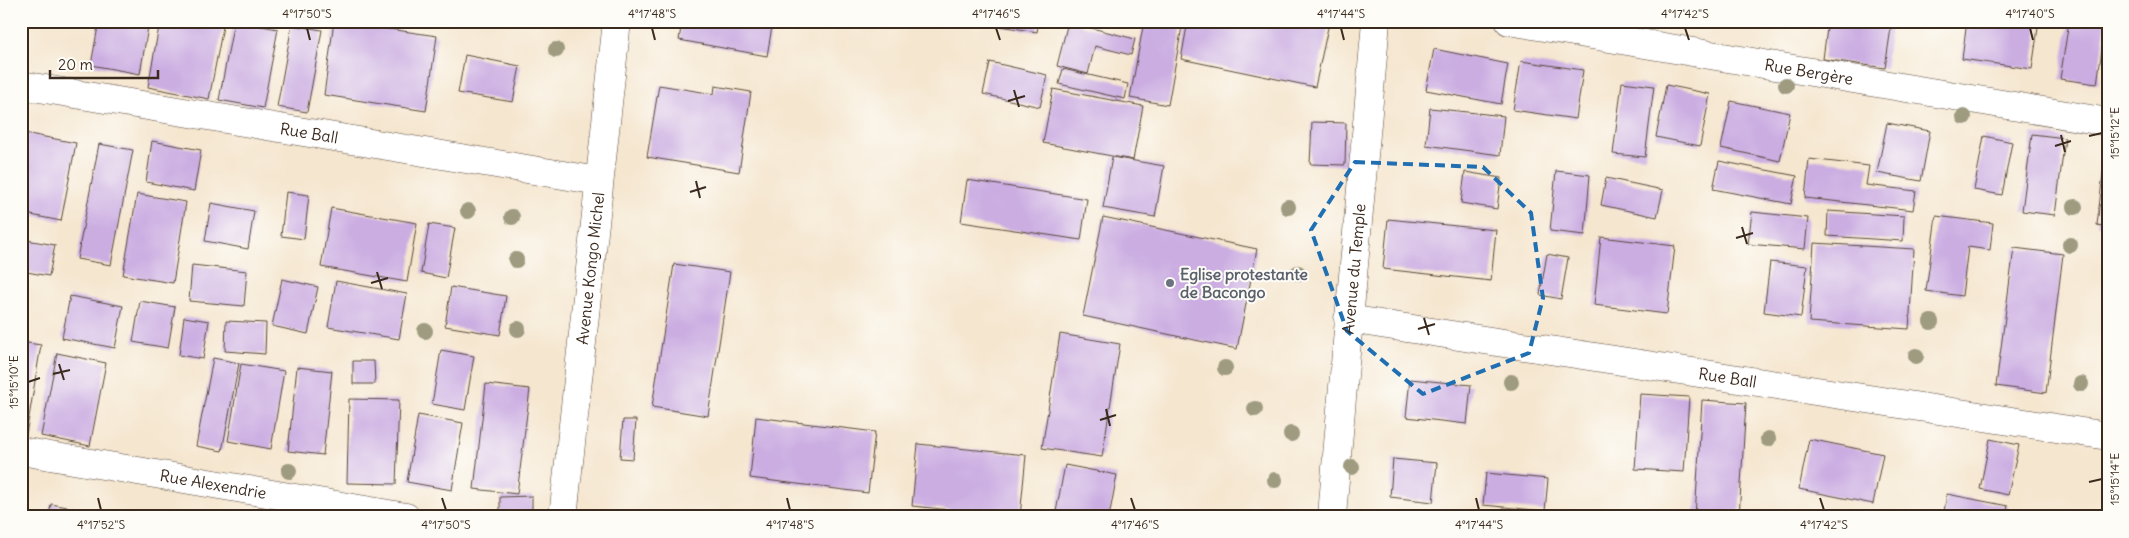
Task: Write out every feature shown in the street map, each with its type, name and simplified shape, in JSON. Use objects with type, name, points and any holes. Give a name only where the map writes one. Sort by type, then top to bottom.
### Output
[{"type":"street","name":"Avenue Kongo Michel","points":[[563,517],[618,21]]},
{"type":"street","name":"Avenue du Temple","points":[[1332,517],[1376,21]]},
{"type":"street","name":"Rue Bergère","points":[[1509,21],[2108,122]]},
{"type":"street","name":"Rue Ball","points":[[21,85],[599,180]]},
{"type":"street","name":"Rue Ball","points":[[1348,320],[2108,436]]},
{"type":"street","name":"Rue Alexendrie","points":[[21,451],[406,517]]},
{"type":"highlighted area","points":[[1355,162],[1483,167],[1531,213],[1543,298],[1529,353],[1423,394],[1347,331],[1311,230]]},
{"type":"building","points":[[99,21],[149,21],[140,74],[91,65]]},
{"type":"building","points":[[160,21],[224,21],[209,99],[148,87]]},
{"type":"building","points":[[234,21],[278,29],[263,108],[219,100]]},
{"type":"building","points":[[334,21],[437,36],[426,111],[324,95]]},
{"type":"building","points":[[682,21],[773,21],[767,56],[679,40]]},
{"type":"building","points":[[1002,21],[1039,21],[1037,32],[1001,26]]},
{"type":"building","points":[[1144,21],[1183,21],[1168,105],[1130,98]]},
{"type":"building","points":[[1188,21],[1320,21],[1329,23],[1315,87],[1181,59]]},
{"type":"building","points":[[1828,21],[1892,21],[1885,68],[1823,59]]},
{"type":"building","points":[[1967,21],[2039,21],[2032,69],[1962,59]]},
{"type":"building","points":[[2069,21],[2106,21],[2097,84],[2060,79]]},
{"type":"building","points":[[1068,22],[1135,39],[1131,55],[1095,46],[1088,74],[1057,66]]},
{"type":"building","points":[[292,25],[322,30],[307,112],[277,107]]},
{"type":"building","points":[[1434,49],[1508,64],[1501,104],[1426,90]]},
{"type":"building","points":[[465,55],[520,66],[513,102],[458,93]]},
{"type":"building","points":[[1521,61],[1583,70],[1576,119],[1513,110]]},
{"type":"building","points":[[990,62],[1047,75],[1040,107],[983,94]]},
{"type":"building","points":[[1063,69],[1128,84],[1125,99],[1059,84]]},
{"type":"building","points":[[1622,82],[1654,86],[1645,157],[1613,154]]},
{"type":"building","points":[[659,85],[714,94],[715,86],[751,92],[739,172],[647,157]]},
{"type":"building","points":[[1666,85],[1710,94],[1700,146],[1656,137]]},
{"type":"building","points":[[1053,89],[1143,106],[1133,160],[1043,143]]},
{"type":"building","points":[[1731,101],[1790,113],[1780,161],[1721,148]]},
{"type":"building","points":[[1430,108],[1504,116],[1500,155],[1426,145]]},
{"type":"building","points":[[1312,122],[1346,123],[1345,165],[1310,164]]},
{"type":"building","points":[[1887,123],[1930,131],[1921,181],[1877,173]]},
{"type":"building","points":[[24,133],[76,143],[61,221],[21,213],[21,145]]},
{"type":"building","points":[[2032,134],[2065,138],[2055,215],[2022,211]]},
{"type":"building","points":[[1984,136],[2012,142],[2002,195],[1974,190]]},
{"type":"building","points":[[152,141],[201,150],[194,191],[146,182]]},
{"type":"building","points":[[99,144],[133,150],[111,265],[77,259]]},
{"type":"building","points":[[2105,156],[2108,157],[2108,227],[2097,225]]},
{"type":"building","points":[[1112,157],[1164,166],[1155,217],[1103,208]]},
{"type":"building","points":[[1809,159],[1869,166],[1866,185],[1916,191],[1913,210],[1805,198]]},
{"type":"building","points":[[1719,161],[1797,176],[1791,204],[1713,189]]},
{"type":"building","points":[[1556,171],[1590,175],[1585,235],[1550,231]]},
{"type":"building","points":[[1465,172],[1501,178],[1497,209],[1461,203]]},
{"type":"building","points":[[1606,178],[1663,190],[1657,217],[1601,205]]},
{"type":"building","points":[[967,180],[1087,199],[1081,240],[961,222]]},
{"type":"building","points":[[286,192],[309,195],[304,239],[281,236]]},
{"type":"building","points":[[137,194],[186,202],[173,283],[123,275]]},
{"type":"building","points":[[211,203],[254,211],[248,249],[205,241]]},
{"type":"building","points":[[331,208],[417,223],[407,282],[321,267]]},
{"type":"building","points":[[1828,211],[1904,216],[1903,241],[1827,236]]},
{"type":"building","points":[[1752,212],[1808,218],[1805,249],[1748,244]]},
{"type":"building","points":[[1936,216],[1993,223],[1990,250],[1968,247],[1962,296],[1926,291]]},
{"type":"building","name":"Eglise protestante de Bacongo","points":[[1103,217],[1257,249],[1237,349],[1083,316]]},
{"type":"building","points":[[1388,219],[1496,230],[1491,281],[1383,269]]},
{"type":"building","points":[[429,224],[455,228],[446,278],[421,273]]},
{"type":"building","points":[[1601,237],[1675,246],[1667,314],[1594,305]]},
{"type":"building","points":[[21,239],[55,245],[49,276],[21,271]]},
{"type":"building","points":[[1814,243],[1914,249],[1909,329],[1809,322]]},
{"type":"building","points":[[2014,248],[2063,254],[2046,393],[1996,386]]},
{"type":"building","points":[[1547,254],[1568,258],[1561,299],[1540,295]]},
{"type":"building","points":[[1770,262],[1807,266],[1801,317],[1764,312]]},
{"type":"building","points":[[674,264],[730,272],[708,416],[652,407]]},
{"type":"building","points":[[192,265],[247,271],[244,306],[189,301]]},
{"type":"building","points":[[282,279],[318,287],[308,334],[272,326]]},
{"type":"building","points":[[336,281],[407,294],[399,339],[328,327]]},
{"type":"building","points":[[451,287],[506,296],[500,335],[445,326]]},
{"type":"building","points":[[70,296],[123,306],[115,348],[62,338]]},
{"type":"building","points":[[140,301],[175,307],[168,348],[133,342]]},
{"type":"building","points":[[184,317],[209,321],[203,359],[179,355]]},
{"type":"building","points":[[226,321],[266,323],[265,354],[225,351]]},
{"type":"building","points":[[1060,334],[1120,344],[1102,457],[1042,448]]},
{"type":"building","points":[[21,342],[41,345],[26,435],[21,434]]},
{"type":"building","points":[[441,350],[474,356],[465,410],[432,404]]},
{"type":"building","points":[[57,353],[106,363],[90,446],[41,436]]},
{"type":"building","points":[[213,358],[239,363],[222,451],[196,446]]},
{"type":"building","points":[[353,361],[374,361],[375,384],[353,384]]},
{"type":"building","points":[[241,364],[284,371],[271,449],[228,441]]},
{"type":"building","points":[[297,367],[332,371],[323,455],[288,451]]},
{"type":"building","points":[[1410,379],[1471,385],[1467,424],[1406,417]]},
{"type":"building","points":[[486,384],[530,389],[517,494],[474,489]]},
{"type":"building","points":[[1640,394],[1689,397],[1684,472],[1635,469]]},
{"type":"building","points":[[349,399],[399,400],[396,484],[347,483]]},
{"type":"building","points":[[1702,400],[1746,403],[1739,517],[1695,517]]},
{"type":"building","points":[[418,415],[463,423],[452,490],[407,482]]},
{"type":"building","points":[[756,417],[875,432],[868,493],[750,478]]},
{"type":"building","points":[[623,420],[636,420],[633,459],[620,458]]},
{"type":"building","points":[[1809,439],[1883,454],[1873,504],[1799,489]]},
{"type":"building","points":[[1990,439],[2019,445],[2008,495],[1980,489]]},
{"type":"building","points":[[918,444],[1026,455],[1020,517],[912,506]]},
{"type":"building","points":[[1393,459],[1437,463],[1433,502],[1390,497]]},
{"type":"building","points":[[1065,465],[1117,475],[1109,517],[1055,517]]},
{"type":"building","points":[[1486,473],[1548,479],[1545,511],[1483,505]]},
{"type":"building","points":[[1947,494],[2008,506],[2006,517],[1943,517]]},
{"type":"building","points":[[532,496],[532,517],[500,517],[500,497]]},
{"type":"building","points":[[51,504],[116,516],[116,517],[49,517]]},
{"type":"place","name":"Eglise protestante de Bacongo","points":[[1170,283]]}]
